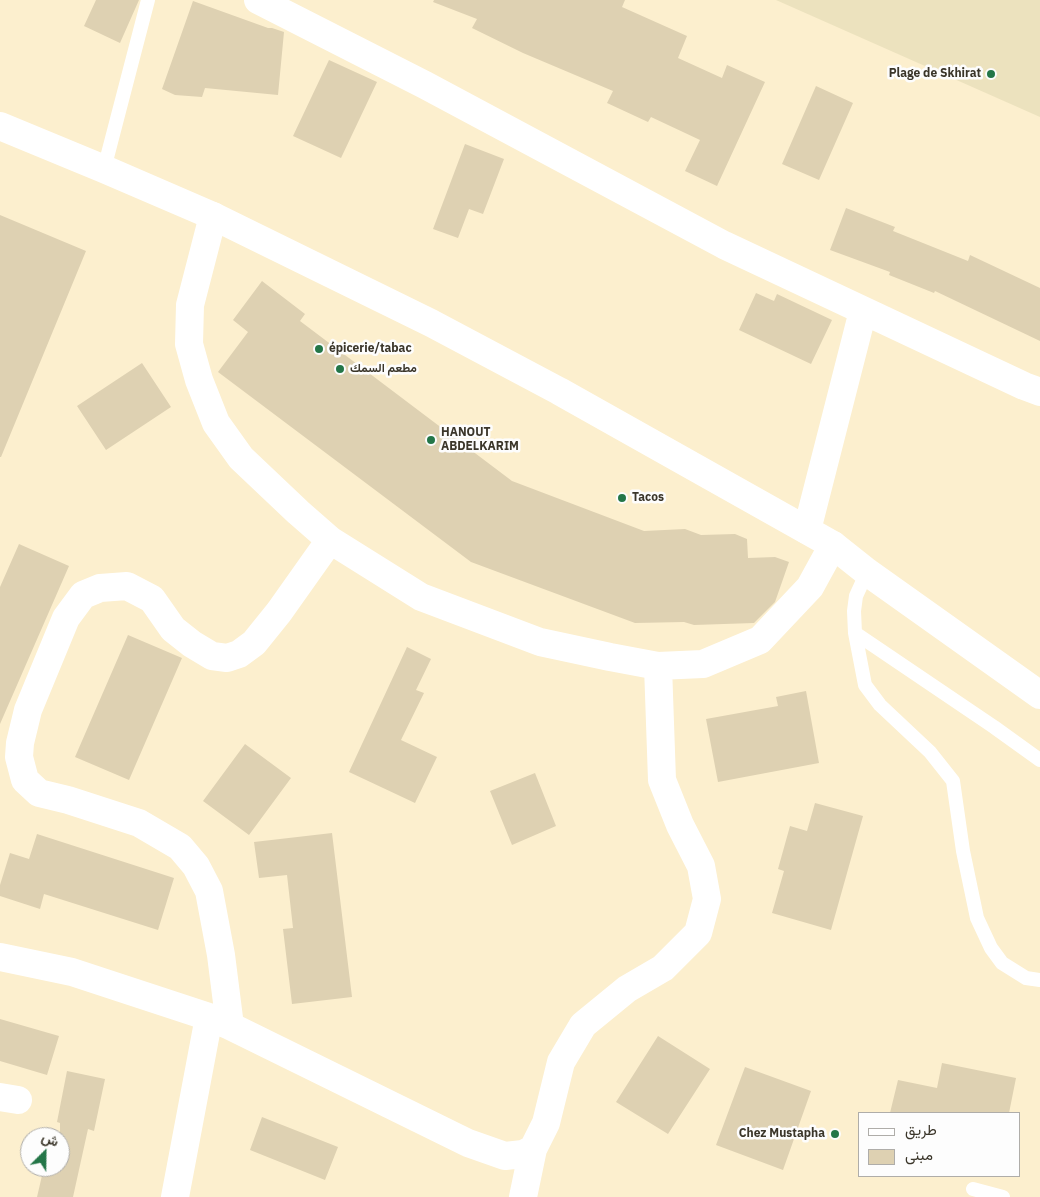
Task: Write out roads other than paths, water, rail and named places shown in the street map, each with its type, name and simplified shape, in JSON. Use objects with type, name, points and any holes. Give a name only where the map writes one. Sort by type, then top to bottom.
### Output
[{"type":"street","points":[[258,0],[425,85],[724,244],[863,311],[1040,392]]},
{"type":"street","points":[[2,129],[104,168],[213,216],[431,323],[559,391],[833,545],[866,572],[1040,695]]},
{"type":"street","points":[[213,216],[190,305],[189,344],[199,380],[216,423],[241,458],[330,540],[421,597],[540,642],[658,666],[703,664],[760,640],[810,587],[833,545]]},
{"type":"street","points":[[807,530],[863,311]]},
{"type":"street","points":[[175,1197],[220,1022],[221,955],[209,891],[196,866],[180,847],[140,823],[40,793],[25,780],[19,757],[28,710],[66,618],[83,595],[100,588],[127,586],[152,599],[173,629],[192,644],[212,656],[227,658],[239,654],[254,643],[279,612],[330,540]]},
{"type":"street","points":[[523,1197],[533,1148],[546,1123],[561,1062],[583,1025],[627,989],[663,968],[698,934],[707,899],[701,866],[680,825],[662,780],[658,666]]},
{"type":"street","points":[[0,957],[72,972],[220,1022],[468,1143],[505,1156],[523,1154],[533,1148]]},
{"type":"lane","points":[[104,168],[148,0]]},
{"type":"lane","points":[[866,572],[856,596],[854,611],[855,633],[865,685],[880,706],[930,752],[953,781],[963,851],[977,918],[991,948],[1002,963],[1026,978],[1040,980]]},
{"type":"lane","points":[[855,633],[1040,760]]},
{"type":"lane","points":[[973,1189],[1003,1197]]},
{"type":"place","name":"Plage de Skhirat","points":[[991,74]]},
{"type":"place","name":"épicerie/tabac","points":[[319,349]]},
{"type":"place","name":"مطعم السمك","points":[[340,369]]},
{"type":"place","name":"HANOUT ABDELKARIM","points":[[431,440]]},
{"type":"place","name":"Tacos","points":[[622,498]]},
{"type":"place","name":"Chez Mustapha","points":[[835,1134]]}]
